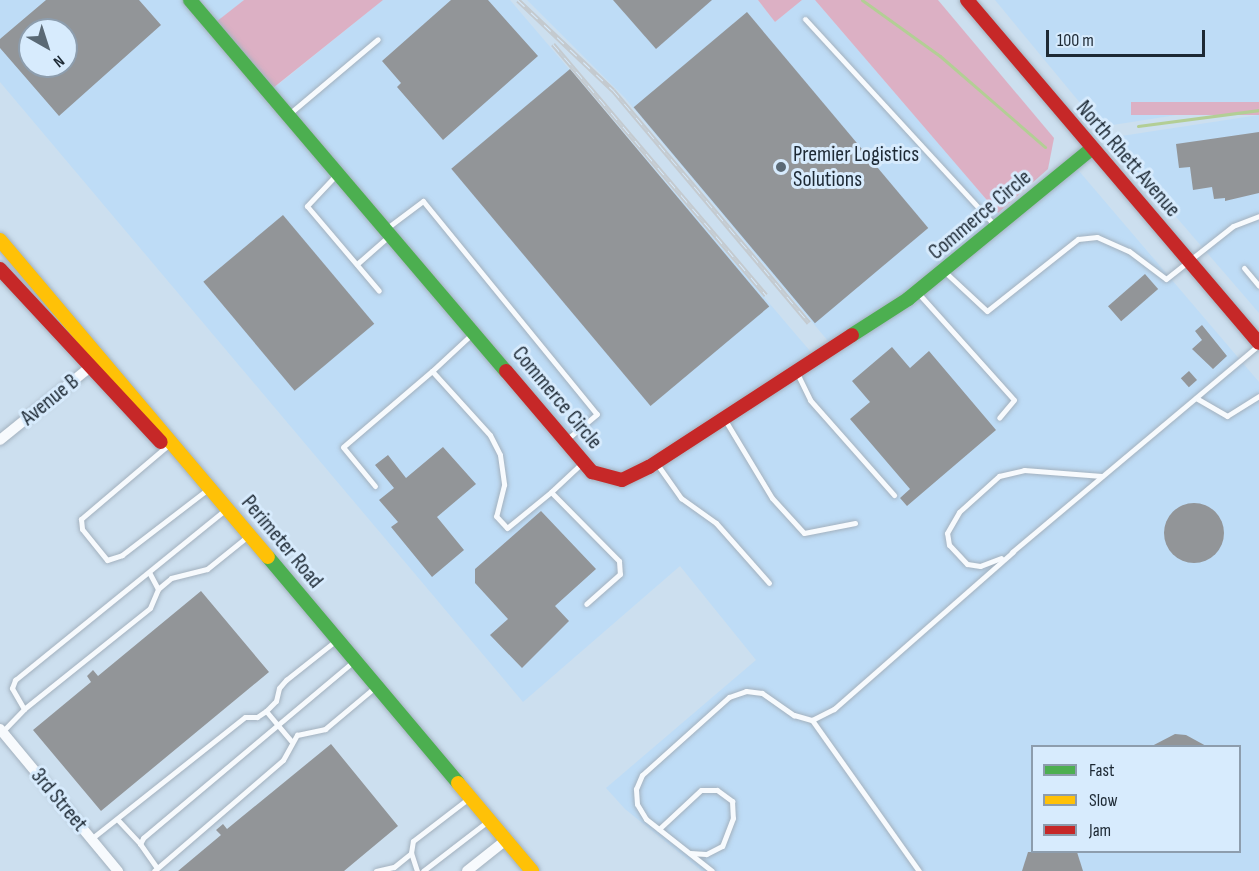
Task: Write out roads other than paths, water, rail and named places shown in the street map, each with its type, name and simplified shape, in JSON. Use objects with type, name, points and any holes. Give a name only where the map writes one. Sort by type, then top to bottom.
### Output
[{"type":"street","name":"Commerce Circle","points":[[190,0],[583,462],[592,472],[622,480],[656,463],[917,292],[945,272],[1091,149]]},
{"type":"street","name":"North Rhett Avenue","points":[[967,0],[1091,149],[1259,344]]},
{"type":"street","points":[[0,240],[169,445]]},
{"type":"street","points":[[0,269],[89,369],[169,445]]},
{"type":"street","name":"Avenue B","points":[[0,440],[100,359]]},
{"type":"street","name":"Perimeter Road","points":[[169,445],[191,466],[532,871]]},
{"type":"street","name":"3rd Street","points":[[1,731],[118,871]]},
{"type":"street","points":[[467,871],[506,840]]},
{"type":"lane","points":[[806,19],[997,228]]},
{"type":"lane","points":[[288,115],[378,39]]},
{"type":"lane","points":[[338,173],[307,206],[379,291]]},
{"type":"lane","points":[[357,264],[423,201],[597,414],[565,440]]},
{"type":"lane","points":[[945,272],[987,311],[1078,239],[1097,237],[1129,251],[1162,279],[1172,275],[1187,260],[1233,226],[1259,216]]},
{"type":"lane","points":[[1244,268],[1259,286]]},
{"type":"lane","points":[[917,292],[1014,400],[999,418]]},
{"type":"lane","points":[[375,486],[343,447],[474,333]]},
{"type":"lane","points":[[812,720],[834,709],[1013,552],[1259,344]]},
{"type":"lane","points":[[432,371],[490,435],[500,455],[504,485],[496,516],[507,528],[583,462]]},
{"type":"lane","points":[[796,371],[810,400],[894,495]]},
{"type":"lane","points":[[1196,398],[1227,416],[1259,396]]},
{"type":"lane","points":[[724,418],[772,498],[804,533],[855,523]]},
{"type":"lane","points":[[169,445],[81,519],[82,529],[107,560],[122,555],[209,488]]},
{"type":"lane","points":[[656,463],[681,498],[716,524],[769,583]]},
{"type":"lane","points":[[1013,552],[989,563],[967,564],[949,545],[950,522],[1008,472],[1102,476]]},
{"type":"lane","points":[[551,492],[619,561],[620,574],[586,603]]},
{"type":"lane","points":[[24,709],[12,688],[15,680],[226,509]]},
{"type":"lane","points":[[1,731],[24,709],[150,608],[158,589],[171,578],[207,569],[249,535]]},
{"type":"lane","points":[[149,572],[158,589]]},
{"type":"lane","points":[[91,839],[118,820],[245,717],[257,717],[266,711],[276,701],[279,688],[286,680],[337,640]]},
{"type":"lane","points":[[140,844],[143,837],[355,661]]},
{"type":"lane","points":[[118,820],[140,844],[155,869],[283,760],[291,741],[297,735],[325,729],[376,686]]},
{"type":"lane","points":[[712,871],[646,819],[637,804],[636,789],[642,775],[729,697],[746,692],[762,693],[794,715],[812,720],[920,871]]},
{"type":"lane","points":[[266,711],[291,741]]},
{"type":"lane","points":[[659,829],[701,790],[717,790],[732,801],[734,819],[722,846],[706,854],[688,852]]},
{"type":"lane","points":[[417,871],[411,853],[413,842],[470,797]]},
{"type":"lane","points":[[423,871],[489,820]]},
{"type":"lane","points":[[376,871],[394,867],[411,853]]},
{"type":"waterway","points":[[862,0],[940,56],[1045,147]]},
{"type":"waterway","points":[[1138,126],[1259,110]]},
{"type":"railway","points":[[518,0],[613,90],[809,323]]},
{"type":"railway","points":[[553,44],[766,295]]},
{"type":"place","name":"Premier Logistics Solutions","points":[[781,167]]}]
